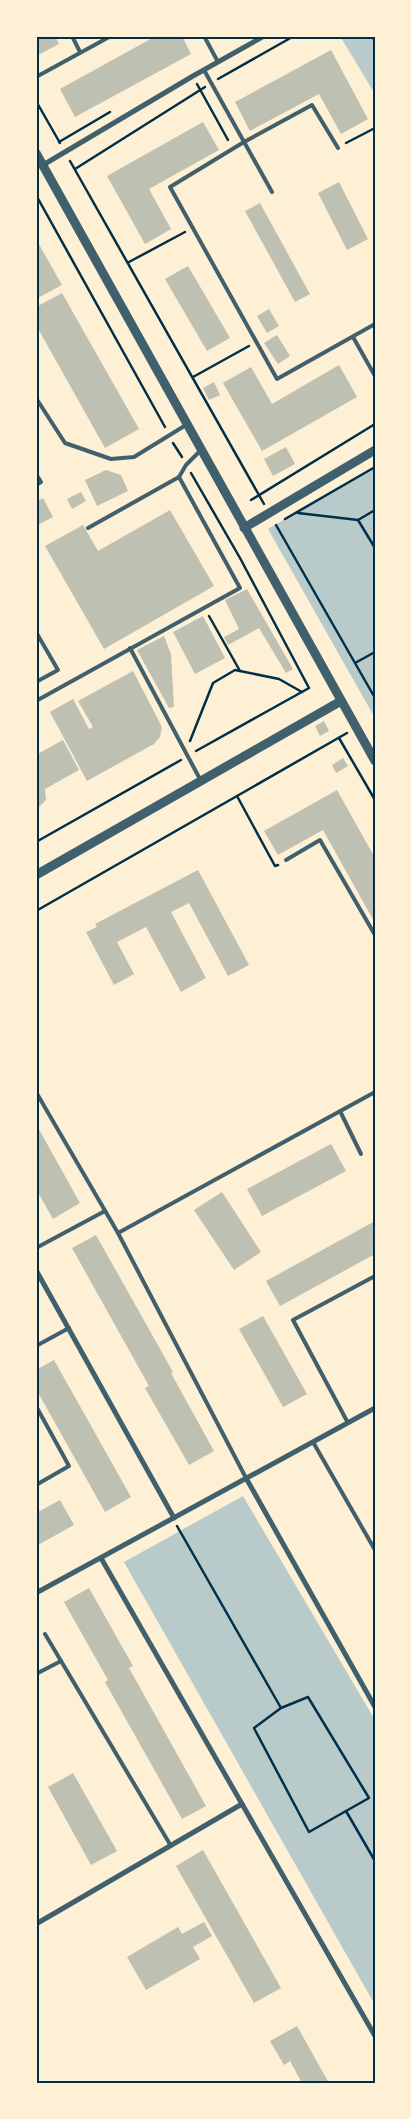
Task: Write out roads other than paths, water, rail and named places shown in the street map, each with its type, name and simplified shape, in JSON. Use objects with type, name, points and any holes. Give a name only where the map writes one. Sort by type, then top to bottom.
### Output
[{"type":"street","points":[[40,168],[193,76],[264,36]]},
{"type":"street","points":[[36,153],[40,168],[375,761]]},
{"type":"street","points":[[244,528],[375,450]]},
{"type":"street","points":[[36,875],[341,701]]},
{"type":"street","points":[[36,1270],[173,1518]]},
{"type":"street","points":[[36,1593],[375,1408]]},
{"type":"street","points":[[246,1478],[375,1707]]},
{"type":"street","points":[[101,1558],[375,2036]]},
{"type":"street","points":[[36,1924],[242,1804]]},
{"type":"lane","points":[[72,36],[80,52]]},
{"type":"lane","points":[[36,77],[111,36]]},
{"type":"lane","points":[[204,36],[218,62]]},
{"type":"lane","points":[[204,70],[272,192]]},
{"type":"lane","points":[[338,148],[312,105],[244,142],[170,188],[278,379],[375,324]]},
{"type":"lane","points":[[353,337],[375,376]]},
{"type":"lane","points":[[36,398],[65,443],[111,459],[134,458],[186,425]]},
{"type":"lane","points":[[88,528],[179,477],[186,465],[200,451]]},
{"type":"lane","points":[[36,474],[41,482],[36,485]]},
{"type":"lane","points":[[36,701],[240,588],[179,477]]},
{"type":"lane","points":[[36,632],[58,670],[36,682]]},
{"type":"lane","points":[[130,648],[201,781]]},
{"type":"lane","points":[[286,860],[320,840],[375,935]]},
{"type":"lane","points":[[36,1092],[118,1233],[246,1478]]},
{"type":"lane","points":[[118,1233],[375,1092]]},
{"type":"lane","points":[[340,1111],[361,1154]]},
{"type":"lane","points":[[36,1248],[105,1211]]},
{"type":"lane","points":[[348,1423],[292,1320],[375,1276]]},
{"type":"lane","points":[[36,1346],[68,1328]]},
{"type":"lane","points":[[36,1406],[69,1466],[36,1485]]},
{"type":"lane","points":[[313,1442],[375,1550]]},
{"type":"lane","points":[[45,1634],[171,1846]]},
{"type":"lane","points":[[36,1674],[62,1661]]}]
